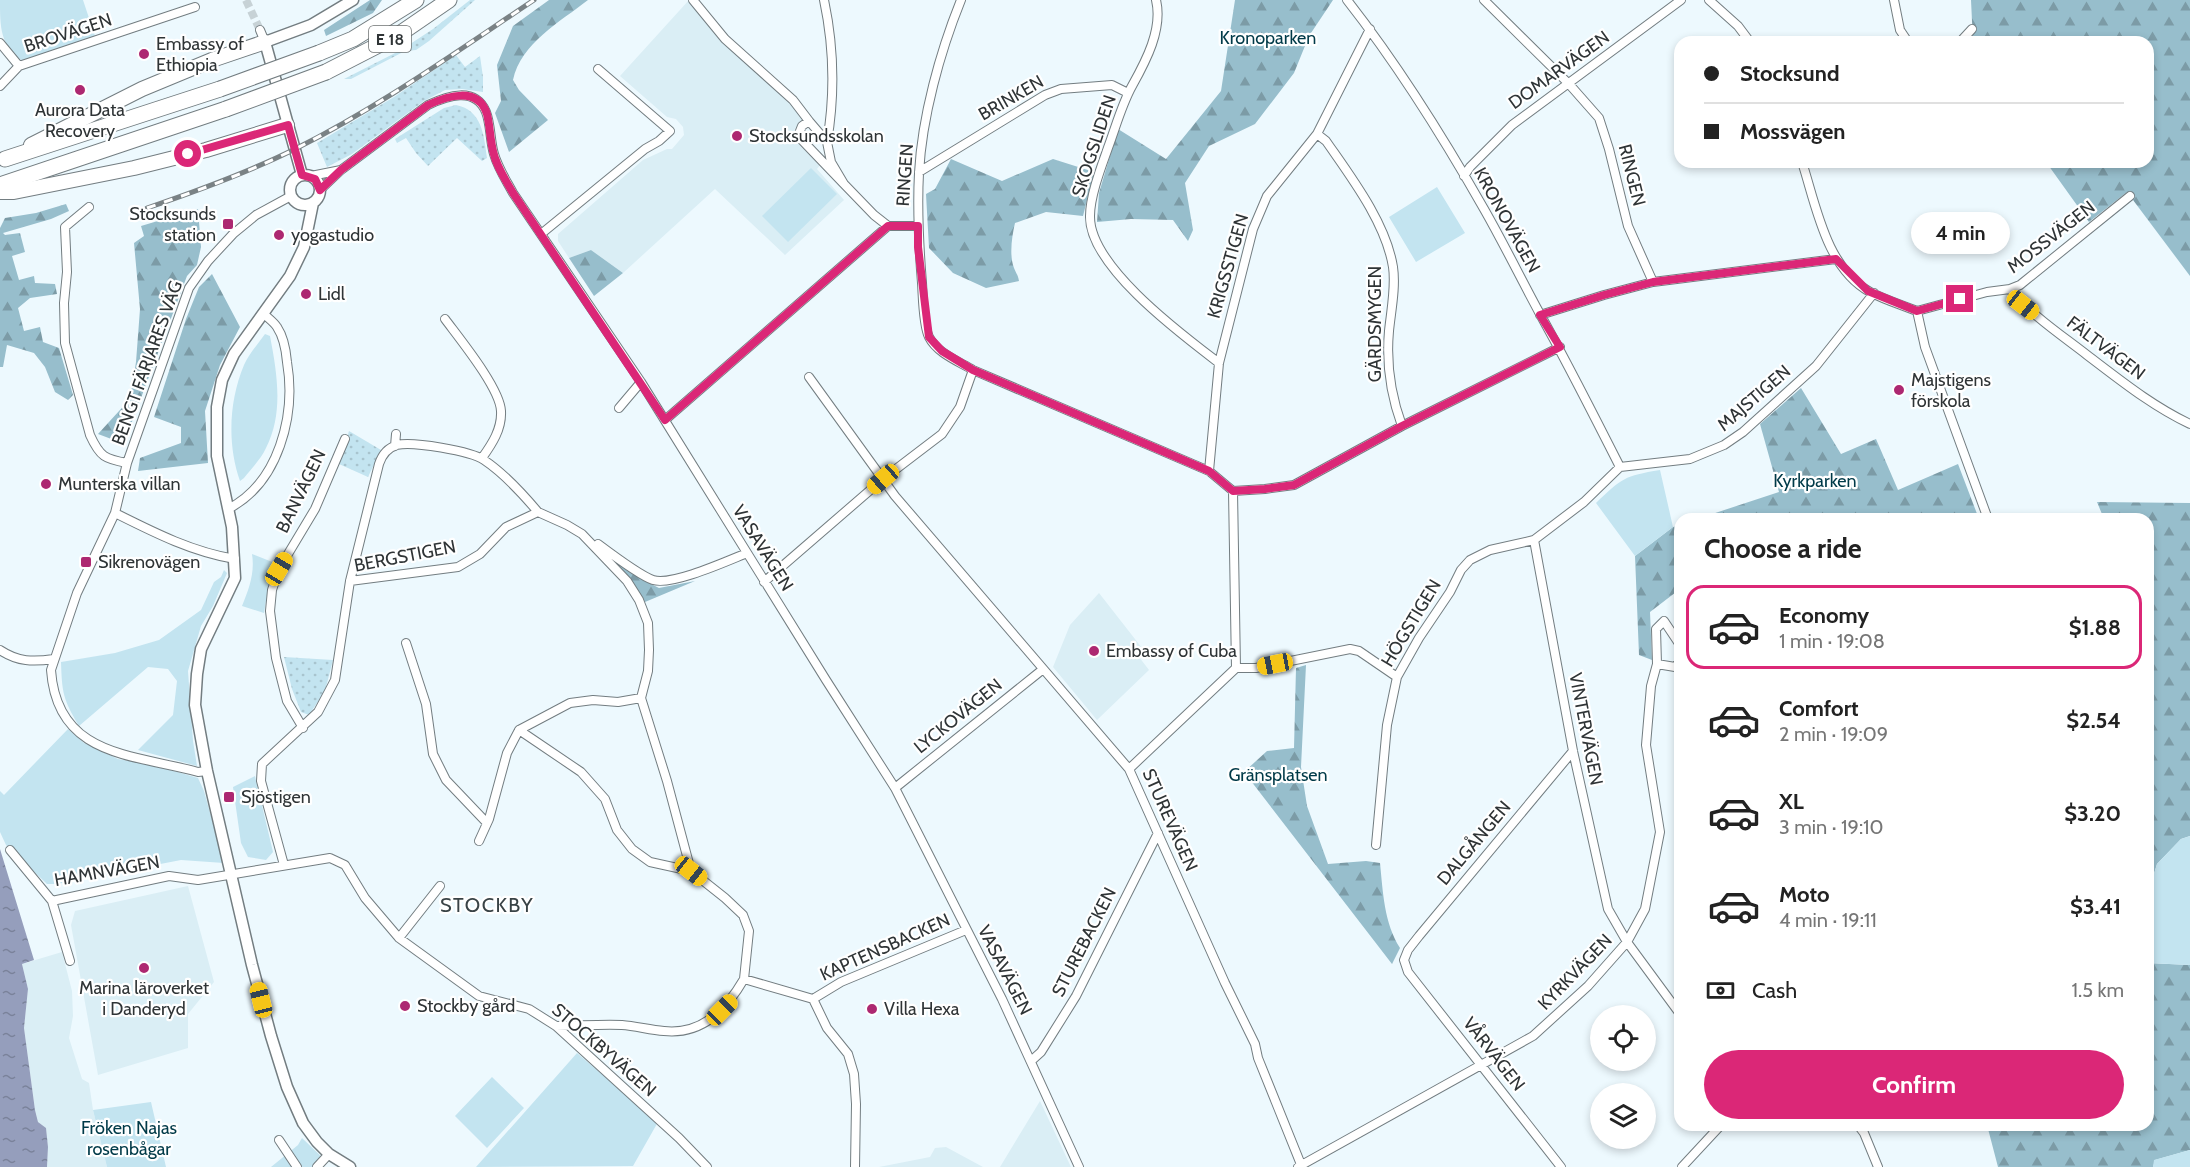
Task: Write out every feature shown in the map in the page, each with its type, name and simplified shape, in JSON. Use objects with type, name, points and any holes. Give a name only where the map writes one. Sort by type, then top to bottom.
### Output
[{"type":"highway","name":"E 18","points":[[2,159],[220,89],[319,53],[353,39],[416,0]]},
{"type":"highway","name":"E 18","points":[[6,187],[326,72],[398,35],[448,0]]},
{"type":"highway","points":[[2,159],[142,89],[262,36]]},
{"type":"highway","points":[[6,187],[134,168],[206,150],[288,125]]},
{"type":"street","points":[[306,176],[288,125],[262,36],[311,25],[353,0]]},
{"type":"street","points":[[693,0],[725,39],[793,100],[827,142]]},
{"type":"street","points":[[824,0],[831,34],[833,68],[827,142],[831,162],[844,184]]},
{"type":"street","name":"RINGEN","points":[[961,0],[953,20],[928,111],[919,172],[918,247],[929,337],[942,351],[973,370],[1209,471],[1233,491]]},
{"type":"street","name":"SKOGSLIDEN","points":[[1156,0],[1158,8],[1154,37],[1145,63],[1128,93],[1089,216],[1095,240],[1108,264],[1169,324],[1218,363]]},
{"type":"street","name":"KRONOVÄGEN","points":[[1347,0],[1370,29],[1414,94],[1464,176],[1560,347],[1620,467]]},
{"type":"street","name":"RINGEN","points":[[1484,0],[1569,84],[1599,118],[1610,149],[1628,226],[1653,282]]},
{"type":"street","name":"DOMARVÄGEN","points":[[1464,176],[1512,125],[1681,0]]},
{"type":"street","points":[[1709,0],[1738,26],[1746,36]]},
{"type":"street","points":[[1894,0],[1900,30],[1904,36]]},
{"type":"street","name":"BROVÄGEN","points":[[19,66],[195,8]]},
{"type":"street","name":"KRIGSSTIGEN","points":[[1209,471],[1218,363],[1253,229],[1267,196],[1317,134],[1370,29]]},
{"type":"street","points":[[1966,36],[1972,29]]},
{"type":"street","points":[[0,43],[19,66],[0,86]]},
{"type":"street","points":[[541,234],[670,131],[598,69]]},
{"type":"street","name":"BRINKEN","points":[[919,172],[1045,95],[1061,89],[1112,85],[1128,93]]},
{"type":"street","name":"VASAVÄGEN","points":[[320,190],[341,170],[428,105],[443,98],[462,94],[480,103],[486,113],[493,153],[499,169],[641,382],[895,788],[1031,1061],[1079,1167]]},
{"type":"street","points":[[809,122],[802,126],[798,136],[874,215],[888,226],[918,226]]},
{"type":"street","name":"GÄRDSMYGEN","points":[[1317,134],[1326,141],[1366,200],[1389,248],[1394,269],[1389,368],[1392,397],[1402,426]]},
{"type":"street","points":[[1804,168],[1836,259],[1861,285],[1917,311],[1926,347],[1986,513]]},
{"type":"street","name":"VASAVÄGEN","points":[[306,176],[341,170]]},
{"type":"street","points":[[313,203],[299,204],[291,196],[290,185],[297,177],[306,176],[318,183],[320,190],[317,200],[313,203],[304,247],[290,276],[234,354],[222,380],[217,406],[217,456],[232,527],[235,578],[201,649],[195,705],[207,771],[268,1026],[289,1093],[303,1123],[330,1154],[350,1167]]},
{"type":"street","name":"BENGT FÄRJARES VÄG","points":[[54,658],[77,593],[114,513],[127,464],[189,288],[208,261],[233,234],[256,215],[291,196]]},
{"type":"street","name":"MOSSVÄGEN","points":[[1917,311],[2020,285],[2130,196]]},
{"type":"street","points":[[89,207],[65,227],[67,272],[64,303],[65,344],[96,450],[106,459],[127,464]]},
{"type":"street","points":[[665,420],[888,226]]},
{"type":"street","points":[[1540,315],[1653,282],[1836,259]]},
{"type":"street","name":"FÄLTVÄGEN","points":[[2010,289],[2023,305],[2093,359],[2162,410],[2190,424]]},
{"type":"street","name":"MAJSTIGEN","points":[[1620,467],[1690,459],[1734,439],[1816,366],[1874,293]]},
{"type":"street","points":[[228,509],[241,502],[264,477],[283,440],[289,411],[291,382],[286,351],[277,326],[264,314]]},
{"type":"street","points":[[445,319],[494,390],[501,410],[496,438],[482,458]]},
{"type":"street","points":[[1236,668],[1233,491],[1294,485],[1402,426],[1560,347]]},
{"type":"street","points":[[764,582],[883,479],[942,434],[960,407],[973,370]]},
{"type":"street","name":"STUREVÄGEN","points":[[809,377],[883,479],[1042,670],[1129,769],[1225,983],[1255,1044],[1258,1058],[1300,1166]]},
{"type":"street","points":[[619,408],[641,382]]},
{"type":"street","points":[[395,446],[396,434]]},
{"type":"street","name":"BANVÄGEN","points":[[303,728],[287,701],[276,658],[270,611],[272,590],[279,569],[315,509],[345,439]]},
{"type":"street","points":[[350,581],[383,453],[395,446],[411,443],[482,458],[502,474],[538,512],[567,525],[652,580],[665,581],[703,570],[747,553]]},
{"type":"street","points":[[1534,540],[1584,502],[1620,467]]},
{"type":"street","name":"BERGSTIGEN","points":[[284,865],[261,781],[262,764],[318,712],[335,680],[350,581],[458,567],[480,554],[506,527],[538,512]]},
{"type":"street","points":[[114,513],[161,536],[214,555],[235,559]]},
{"type":"street","points":[[582,534],[627,581],[639,600],[648,623],[650,650],[648,671],[641,698],[667,781],[691,871]]},
{"type":"street","name":"HÖGSTIGEN","points":[[1376,846],[1387,725],[1397,677],[1419,638],[1450,592],[1461,570],[1470,560],[1490,550],[1534,540]]},
{"type":"street","name":"VINTERVÄGEN","points":[[1534,540],[1573,751],[1608,909],[1627,942],[1674,1006]]},
{"type":"street","name":"KYRKVÄGEN","points":[[1300,1166],[1533,1036],[1588,986],[1627,942],[1645,909],[1660,832],[1647,745],[1651,686],[1658,664],[1656,629],[1664,621],[1674,636]]},
{"type":"street","points":[[406,643],[426,704],[433,754],[446,780],[487,823]]},
{"type":"street","points":[[1129,769],[1236,668],[1256,668],[1350,649],[1359,651],[1397,677]]},
{"type":"street","points":[[0,650],[10,656],[31,662],[54,658],[51,670],[52,681],[60,705],[69,722],[82,735],[116,753],[198,772],[207,771]]},
{"type":"street","points":[[1658,664],[1674,667]]},
{"type":"street","name":"LYCKOVÄGEN","points":[[895,788],[1042,670]]},
{"type":"street","points":[[478,841],[487,823],[507,753],[519,730],[570,704],[593,700],[618,702],[641,698]]},
{"type":"street","points":[[519,730],[581,772],[605,799],[617,830],[632,849],[650,862],[691,871],[743,915],[749,931],[744,979],[732,1000],[712,1020],[698,1028],[666,1032],[622,1025],[556,1026]]},
{"type":"street","name":"DALGÅNGEN","points":[[1404,960],[1408,950],[1426,927],[1573,751]]},
{"type":"street","name":"STUREBACKEN","points":[[1031,1061],[1041,1052],[1076,996],[1158,833]]},
{"type":"street","name":"HAMNVÄGEN","points":[[10,850],[52,901],[169,876],[198,880],[232,875]]},
{"type":"street","name":"STOCKBYVÄGEN","points":[[232,875],[330,858],[345,865],[365,898],[399,938],[479,996],[529,1009],[556,1026],[679,1138],[707,1167]]},
{"type":"street","points":[[399,938],[440,886]]},
{"type":"street","points":[[52,901],[70,961]]},
{"type":"street","name":"KAPTENSBACKEN","points":[[744,979],[813,999],[841,982],[966,930]]},
{"type":"street","name":"VÅRVÄGEN","points":[[1404,960],[1408,972],[1561,1167]]},
{"type":"street","points":[[813,999],[827,1028],[848,1054],[854,1074],[855,1167]]},
{"type":"street","points":[[1683,1167],[1716,1131]]},
{"type":"street","points":[[1862,1131],[1878,1167]]},
{"type":"street","points":[[279,1140],[297,1167]]},
{"type":"street","points":[[317,1167],[330,1154]]},
{"type":"shaded area","name":"Stocksundsskolan","points":[[689,0],[715,34],[786,97],[803,119],[791,134],[792,138],[820,165],[817,169],[844,200],[785,255],[715,189],[623,273],[591,250],[569,258],[558,241],[558,234],[643,160],[672,149],[684,135],[683,127],[676,119],[667,117],[620,76]]},
{"type":"shaded area","points":[[1099,593],[1142,648],[1136,653],[1149,670],[1097,720],[1053,667],[1070,625]]},
{"type":"shaded area","name":"Marina läroverket i Danderyd","points":[[188,886],[214,982],[188,1014],[188,1048],[98,1075],[71,925],[75,911]]},
{"type":"shaded area","points":[[62,952],[72,991],[73,1016],[69,1038],[82,1079],[89,1083],[107,1167],[47,1167],[46,1129],[38,1122],[35,1110],[24,1028],[28,989],[22,964]]},
{"type":"shaded area","points":[[1040,1101],[1071,1167],[1000,1167]]},
{"type":"shaded area","points":[[946,1147],[983,1167],[879,1167],[930,1157],[935,1148]]},
{"type":"green space","points":[[0,0],[83,0],[95,36],[23,61],[10,49],[3,35]]},
{"type":"green space","points":[[370,0],[382,0],[373,13],[326,36],[324,30]]},
{"type":"green space","points":[[470,0],[475,0],[416,50],[405,51],[351,79],[344,79],[401,50]]},
{"type":"green space","points":[[549,0],[588,0],[543,34],[524,55],[517,67],[513,80],[519,90],[548,120],[509,152],[495,113],[501,101],[497,65],[513,26]]},
{"type":"green space","name":"Kronoparken","points":[[1235,0],[1333,0],[1309,36],[1294,73],[1255,124],[1209,146],[1185,183],[1193,230],[1188,241],[1173,220],[1131,219],[1097,222],[1099,193],[1118,129],[1166,159],[1221,91]]},
{"type":"green space","points":[[1971,0],[2190,0],[2190,276],[2127,192],[2089,222],[2050,168],[2154,168],[2154,36],[1973,36]]},
{"type":"green space","points":[[456,55],[465,67],[480,56],[483,92],[462,89],[445,90],[424,101],[352,154],[327,167],[317,143],[394,97]]},
{"type":"green space","points":[[456,105],[465,108],[476,118],[483,132],[487,158],[482,161],[457,138],[428,166],[406,138],[397,143],[395,139],[444,108]]},
{"type":"green space","points":[[951,159],[1002,181],[1053,159],[1094,172],[1083,216],[1046,212],[1015,223],[1012,257],[1019,281],[986,288],[953,273],[929,248],[926,194],[935,189]]},
{"type":"green space","points":[[811,168],[837,194],[788,242],[762,216]]},
{"type":"green space","points":[[1437,187],[1465,233],[1416,262],[1389,217]]},
{"type":"green space","points":[[66,204],[69,211],[51,219],[3,233],[5,235],[20,233],[25,252],[12,256],[19,280],[34,276],[35,283],[55,284],[57,294],[30,298],[18,308],[24,331],[40,327],[43,342],[59,348],[73,395],[68,400],[55,392],[45,367],[34,353],[7,345],[3,367],[0,367],[0,228],[5,218],[36,213]]},
{"type":"green space","points":[[198,209],[201,247],[197,265],[187,276],[127,435],[114,440],[98,434],[130,399],[136,362],[140,309],[134,243],[144,236],[141,226]]},
{"type":"green space","points":[[591,250],[623,273],[594,296],[569,258]]},
{"type":"green space","points":[[212,274],[240,327],[220,365],[205,411],[208,463],[138,471],[140,458],[181,443],[181,427],[154,417],[186,319],[199,287]]},
{"type":"green space","points":[[265,334],[270,336],[277,378],[275,421],[272,435],[264,452],[240,481],[232,438],[235,393],[244,365]]},
{"type":"green space","name":"Kyrkparken","points":[[1801,388],[1841,454],[1876,439],[1898,490],[1958,464],[1977,513],[1715,513],[1779,492],[1760,424]]},
{"type":"green space","points":[[349,431],[381,450],[368,477],[339,464]]},
{"type":"green space","points":[[1660,470],[1673,527],[1635,556],[1596,503],[1624,479]]},
{"type":"green space","points":[[2097,502],[2190,503],[2190,836],[2181,839],[2157,864],[2154,874],[2154,513],[2102,513]]},
{"type":"green space","points":[[1673,527],[1674,594],[1650,612],[1652,660],[1639,655],[1635,556]]},
{"type":"green space","points":[[598,548],[645,581],[659,588],[695,581],[645,602],[620,567]]},
{"type":"green space","points":[[252,554],[280,565],[268,589],[264,613],[242,606],[252,574]]},
{"type":"green space","points":[[224,570],[227,573],[213,606],[201,626],[188,671],[197,766],[138,750],[173,715],[177,681],[168,669],[148,667],[79,726],[64,696],[61,662],[115,653],[159,640],[201,610],[214,582],[221,577]]},
{"type":"green space","points":[[284,657],[333,660],[325,691],[309,715],[301,712],[292,689]]},
{"type":"green space","name":"Gränsplatsen","points":[[1306,665],[1301,767],[1307,806],[1328,864],[1366,861],[1380,863],[1387,918],[1400,948],[1392,964],[1244,772],[1267,751],[1294,748],[1296,668]]},
{"type":"green space","points":[[68,729],[84,743],[118,759],[157,766],[198,778],[204,791],[224,863],[181,860],[47,884],[6,845],[0,832],[0,791],[4,795]]},
{"type":"green space","points":[[255,776],[273,852],[266,860],[248,857],[241,843],[233,787]]},
{"type":"green space","points":[[2190,836],[2190,965],[2154,963],[2154,874],[2157,864],[2181,839]]},
{"type":"green space","points":[[2154,963],[2190,965],[2190,1150],[2155,1160],[2153,1167],[1998,1167],[1989,1131],[2154,1131]]},
{"type":"green space","points":[[577,1053],[658,1122],[633,1166],[476,1167]]},
{"type":"green space","points":[[492,1077],[524,1108],[487,1148],[455,1116]]},
{"type":"green space","name":"Fröken Najas rosenbågar","points":[[151,1102],[166,1167],[107,1167],[93,1110]]},
{"type":"green space","points":[[302,1138],[326,1161],[319,1167],[271,1167],[298,1145]]},
{"type":"green space","points":[[2190,1150],[2190,1167],[2153,1167],[2154,1160]]},
{"type":"water","points":[[0,849],[34,960],[22,964],[28,989],[24,1028],[35,1110],[38,1122],[46,1128],[47,1167],[0,1167]]},
{"type":"tunnel","points":[[246,0],[260,30]]},
{"type":"railway","points":[[147,208],[240,174],[326,133],[417,78],[534,0]]},
{"type":"place","name":"Embassy of Ethiopia","points":[[144,54]]},
{"type":"place","name":"Aurora Data Recovery","points":[[80,90]]},
{"type":"place","name":"Stocksundsskolan","points":[[737,136]]},
{"type":"place","name":"Stocksunds station","points":[[228,224]]},
{"type":"place","name":"yogastudio","points":[[279,235]]},
{"type":"place","name":"Lidl","points":[[306,294]]},
{"type":"place","name":"Majstigens förskola","points":[[1899,390]]},
{"type":"place","name":"Munterska villan","points":[[46,484]]},
{"type":"place","name":"Sikrenovägen","points":[[86,562]]},
{"type":"place","name":"Embassy of Cuba","points":[[1094,651]]},
{"type":"place","name":"Sjöstigen","points":[[229,797]]},
{"type":"place","name":"Marina läroverket i Danderyd","points":[[144,968]]},
{"type":"place","name":"Stockby gård","points":[[405,1006]]},
{"type":"place","name":"Villa Hexa","points":[[872,1009]]},
{"type":"district","name":"STOCKBY","points":[[487,905]]},
{"type":"route","points":[[188,154],[288,125],[302,175],[315,179],[320,190],[341,170],[428,105],[455,95],[469,96],[480,103],[486,113],[493,153],[513,193],[665,420],[888,226],[918,226],[918,247],[929,337],[942,351],[973,370],[1209,471],[1233,491],[1294,485],[1402,426],[1560,347],[1540,315],[1653,282],[1836,259],[1847,273],[1868,291],[1917,311],[1960,299]]}]
